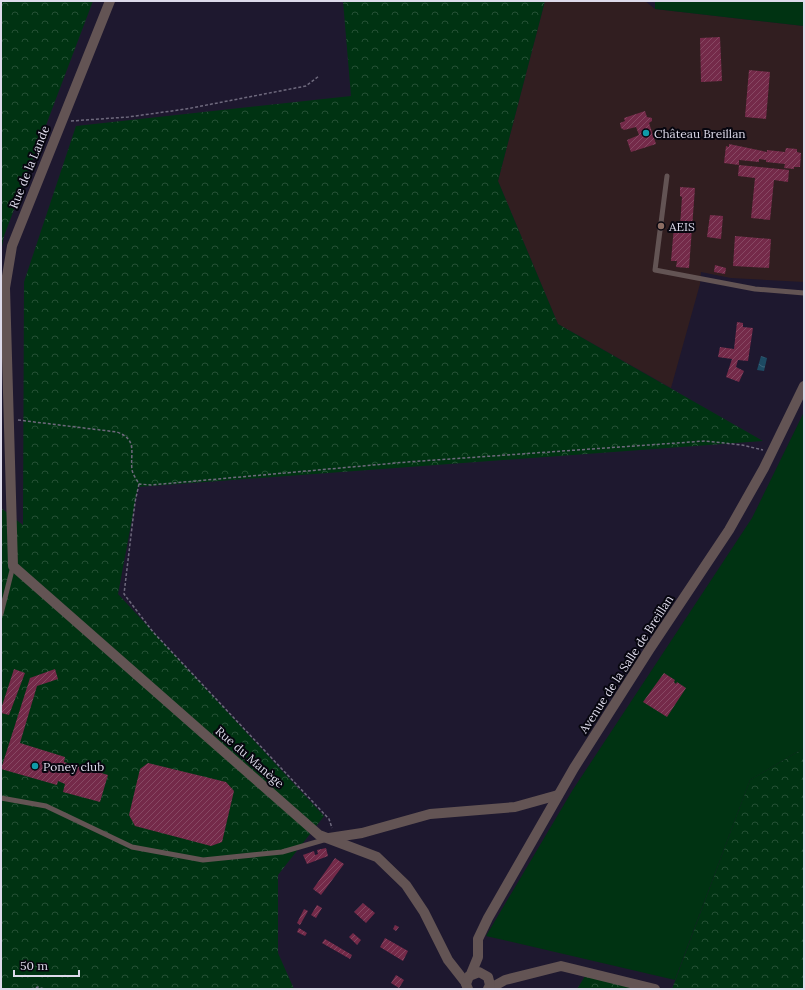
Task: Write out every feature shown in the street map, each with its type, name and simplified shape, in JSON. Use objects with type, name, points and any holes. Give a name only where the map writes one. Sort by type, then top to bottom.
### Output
[{"type":"street","name":"Rue de la Lande","points":[[13,566],[5,288],[8,265],[12,246],[110,1]]},
{"type":"street","name":"Avenue de la Salle de Breillan","points":[[468,982],[478,957],[478,939],[488,918],[558,795],[649,650],[729,530],[772,452],[804,386]]},
{"type":"street","name":"Rue du Manège","points":[[13,566],[319,835],[331,838],[377,857],[406,885],[424,912],[455,970],[468,982],[479,972],[505,980]]},
{"type":"street","points":[[331,838],[362,833],[430,814],[515,807],[558,795]]},
{"type":"street","name":"Avenue de la Salle de Breillan","points":[[478,957],[490,981],[489,989]]},
{"type":"street","points":[[489,989],[505,980],[561,966],[655,989]]},
{"type":"lane","points":[[667,176],[655,270],[755,289],[804,293]]},
{"type":"lane","points":[[1,614],[13,566]]},
{"type":"lane","points":[[1,798],[46,806],[132,847],[203,860],[282,852],[331,838]]},
{"type":"path","points":[[62,120],[71,121],[128,117],[186,109],[306,86],[319,76]]},
{"type":"path","points":[[8,419],[117,432],[126,436],[131,442],[132,471],[139,484],[135,502],[125,580],[124,594],[127,600],[153,632],[329,818],[331,838]]},
{"type":"path","points":[[139,484],[151,485],[446,459],[705,441],[742,445],[772,452]]},
{"type":"path","points":[[31,989],[38,987],[44,989]]},
{"type":"shaded area","name":"AEIS","points":[[545,1],[645,1],[655,9],[804,26],[804,282],[731,278],[701,272],[700,284],[671,388],[558,324],[498,181]]},
{"type":"green space","points":[[1,1],[93,1],[4,236],[1,252]]},
{"type":"green space","points":[[343,1],[545,1],[498,181],[558,324],[763,441],[138,487],[118,594],[324,816],[278,875],[278,953],[294,989],[1,989],[1,508],[23,525],[24,282],[76,126],[351,96]]},
{"type":"green space","points":[[655,1],[804,1],[804,26],[655,9]]},
{"type":"green space","points":[[804,412],[804,748],[750,780],[675,980],[486,936],[572,791],[752,518]]},
{"type":"green space","points":[[804,748],[804,989],[672,989],[750,780]]},
{"type":"green space","points":[[587,973],[648,989],[577,989]]},
{"type":"water","points":[[761,356],[767,358],[764,371],[757,370]]},
{"type":"building","points":[[720,37],[722,81],[701,82],[700,38]]},
{"type":"building","points":[[749,70],[770,72],[766,119],[745,117]]},
{"type":"building","name":"Château Breillan","points":[[645,111],[647,117],[652,118],[652,121],[649,123],[656,144],[631,152],[627,140],[639,135],[636,127],[624,130],[621,128],[620,123],[625,121],[624,118]]},
{"type":"building","points":[[729,144],[767,152],[767,150],[785,152],[786,148],[797,149],[797,152],[801,153],[800,167],[794,167],[794,169],[784,168],[785,164],[766,162],[766,160],[759,159],[759,162],[739,160],[739,165],[724,163],[726,146],[729,147]]},
{"type":"building","points":[[739,165],[789,170],[788,182],[774,180],[770,220],[751,218],[755,178],[738,176]]},
{"type":"building","points":[[680,187],[695,188],[689,268],[676,267],[677,261],[671,261],[674,226],[680,226],[682,197],[680,196]]},
{"type":"building","points":[[710,215],[723,216],[721,239],[707,237]]},
{"type":"building","points":[[735,236],[771,239],[769,268],[733,266]]},
{"type":"building","points":[[715,265],[726,268],[725,274],[714,272]]},
{"type":"building","points":[[737,322],[743,323],[743,327],[753,328],[748,361],[738,360],[736,367],[744,371],[739,382],[726,377],[732,359],[718,357],[720,347],[734,349]]},
{"type":"building","points":[[14,669],[25,673],[9,715],[1,713],[1,709]]},
{"type":"building","points":[[55,669],[58,679],[37,686],[20,743],[65,757],[64,762],[108,775],[100,802],[63,792],[65,784],[58,781],[57,785],[1,769],[30,678]]},
{"type":"building","points":[[664,673],[675,680],[674,682],[676,684],[677,682],[686,688],[667,717],[643,702]]},
{"type":"building","points":[[148,763],[226,782],[234,791],[222,842],[211,846],[135,826],[129,815],[140,769]]},
{"type":"building","points":[[326,848],[328,856],[307,864],[303,855],[314,851],[315,855],[318,854],[317,850]]},
{"type":"building","points":[[335,858],[344,864],[321,895],[313,889]]},
{"type":"building","points":[[363,903],[375,913],[366,923],[354,912]]},
{"type":"building","points":[[317,905],[322,908],[316,918],[311,915]]},
{"type":"building","points":[[304,909],[308,911],[300,925],[297,923]]},
{"type":"building","points":[[395,925],[399,927],[396,931],[393,929]]},
{"type":"building","points":[[299,928],[307,933],[305,936],[297,932]]},
{"type":"building","points":[[353,933],[361,940],[357,945],[349,937]]},
{"type":"building","points":[[385,938],[408,951],[403,961],[380,947]]},
{"type":"building","points":[[325,939],[352,955],[350,959],[322,943]]},
{"type":"building","points":[[396,975],[404,980],[399,988],[391,983]]},
{"type":"place","name":"Château Breillan","points":[[646,133]]},
{"type":"place","name":"AEIS","points":[[661,226]]},
{"type":"place","name":"Poney club","points":[[35,766]]}]
